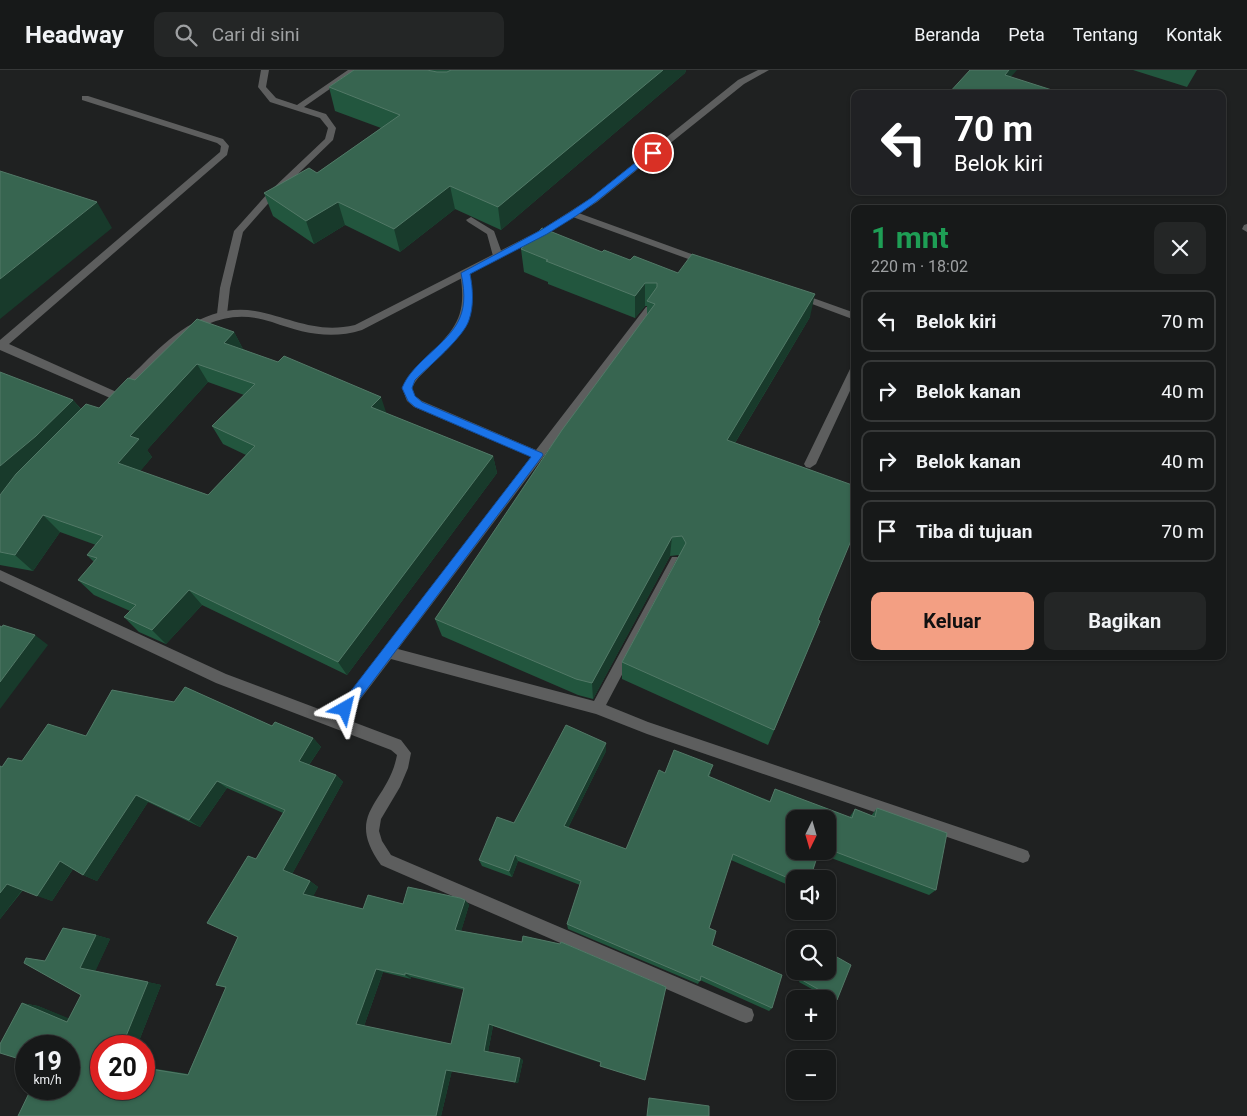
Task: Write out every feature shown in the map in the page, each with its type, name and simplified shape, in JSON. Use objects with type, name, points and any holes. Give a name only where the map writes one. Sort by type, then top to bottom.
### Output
[{"type":"street","points":[[222,314],[225,288],[238,231],[271,195],[329,140],[332,128],[323,116],[274,100],[266,93],[262,86],[265,70]]},
{"type":"street","points":[[298,108],[353,70]]},
{"type":"street","points":[[85,98],[220,142],[225,146],[224,153],[0,346],[114,400],[175,341],[208,319],[222,314],[252,314],[312,332],[343,332],[358,328],[498,256],[573,214],[594,200],[741,82],[765,70]]},
{"type":"street","points":[[573,214],[718,267]]},
{"type":"street","points":[[471,220],[491,234],[498,256]]},
{"type":"street","points":[[465,273],[468,289],[465,321],[452,338],[410,379],[407,388],[411,398],[418,404],[538,455]]},
{"type":"street","points":[[791,294],[851,316]]},
{"type":"street","points":[[345,709],[650,309]]},
{"type":"street","points":[[810,464],[851,377]]},
{"type":"street","points":[[597,708],[676,561]]},
{"type":"street","points":[[0,575],[61,602],[165,654],[396,746],[404,753],[404,765],[372,820],[371,837],[379,853],[386,860],[746,1015]]},
{"type":"street","points":[[388,652],[597,708],[647,728],[1023,856]]},
{"type":"building","points":[[354,70],[427,70],[447,72],[451,70],[663,70],[498,207],[450,186],[394,229],[338,202],[306,221],[264,193],[309,168],[317,173],[400,115],[329,87]]},
{"type":"building","points":[[970,70],[1009,70],[1005,75],[1052,90],[952,90]]},
{"type":"building","points":[[0,171],[97,202],[0,279]]},
{"type":"building","points":[[542,228],[602,252],[604,250],[630,260],[634,256],[678,273],[692,254],[815,294],[727,440],[851,485],[851,541],[818,620],[820,621],[774,730],[622,662],[686,543],[682,536],[672,537],[592,683],[576,679],[435,619],[562,430],[655,304],[647,301],[657,287],[657,283],[645,283],[635,296],[546,261],[548,260],[521,249]]},
{"type":"building","points":[[197,319],[234,332],[224,343],[278,362],[284,356],[381,397],[371,407],[493,456],[338,662],[189,590],[152,630],[124,617],[136,605],[78,580],[97,558],[87,555],[103,536],[43,515],[15,555],[0,552],[0,495],[16,474],[86,404],[99,408],[128,378],[135,380]],"holes":[[[197,364],[255,384],[212,426],[255,446],[208,495],[118,463],[139,439],[130,436]]]},
{"type":"building","points":[[0,372],[73,400],[36,436],[0,466]]},
{"type":"building","points":[[3,625],[35,635],[0,682],[0,626],[2,627]]},
{"type":"building","points":[[185,687],[272,726],[275,722],[313,738],[299,761],[336,775],[283,870],[310,881],[303,894],[363,909],[368,895],[403,904],[408,887],[460,898],[465,900],[455,930],[522,942],[523,936],[560,944],[561,942],[666,987],[645,1080],[600,1066],[601,1062],[489,1024],[484,1051],[520,1058],[515,1082],[446,1070],[436,1116],[18,1116],[26,1100],[80,1100],[80,1035],[15,1035],[15,1058],[0,1053],[0,1044],[22,1003],[67,1022],[81,995],[24,963],[26,958],[45,961],[63,928],[96,935],[80,968],[148,982],[126,1035],[90,1035],[90,1100],[155,1100],[155,1070],[188,1075],[226,987],[216,985],[238,937],[207,923],[248,856],[256,859],[285,810],[217,781],[189,820],[136,795],[83,875],[60,861],[37,896],[7,884],[0,893],[0,766],[2,767],[8,758],[22,761],[48,724],[86,736],[112,690],[174,702]],"holes":[[[376,969],[405,975],[405,973],[464,988],[451,1044],[356,1024]]]},
{"type":"building","points":[[566,725],[606,743],[564,826],[626,849],[659,770],[665,773],[674,750],[713,765],[708,776],[770,802],[775,789],[831,810],[786,810],[786,860],[816,860],[813,870],[786,870],[786,877],[733,854],[709,928],[716,931],[712,945],[782,975],[772,1008],[701,976],[700,981],[567,924],[581,881],[515,855],[509,871],[479,860],[497,817],[514,823]]},
{"type":"building","points":[[877,808],[947,833],[936,890],[836,852],[836,812],[852,818],[855,809],[875,817]]},
{"type":"building","points":[[836,957],[851,965],[837,1000],[836,990],[820,990],[802,980],[836,980]]},
{"type":"building","points":[[649,1098],[709,1106],[709,1116],[647,1116]]},
{"type":"route","points":[[345,709],[538,455],[418,404],[411,398],[407,388],[410,379],[452,338],[465,321],[468,289],[465,273],[544,232],[573,214],[594,200],[653,153]]}]
